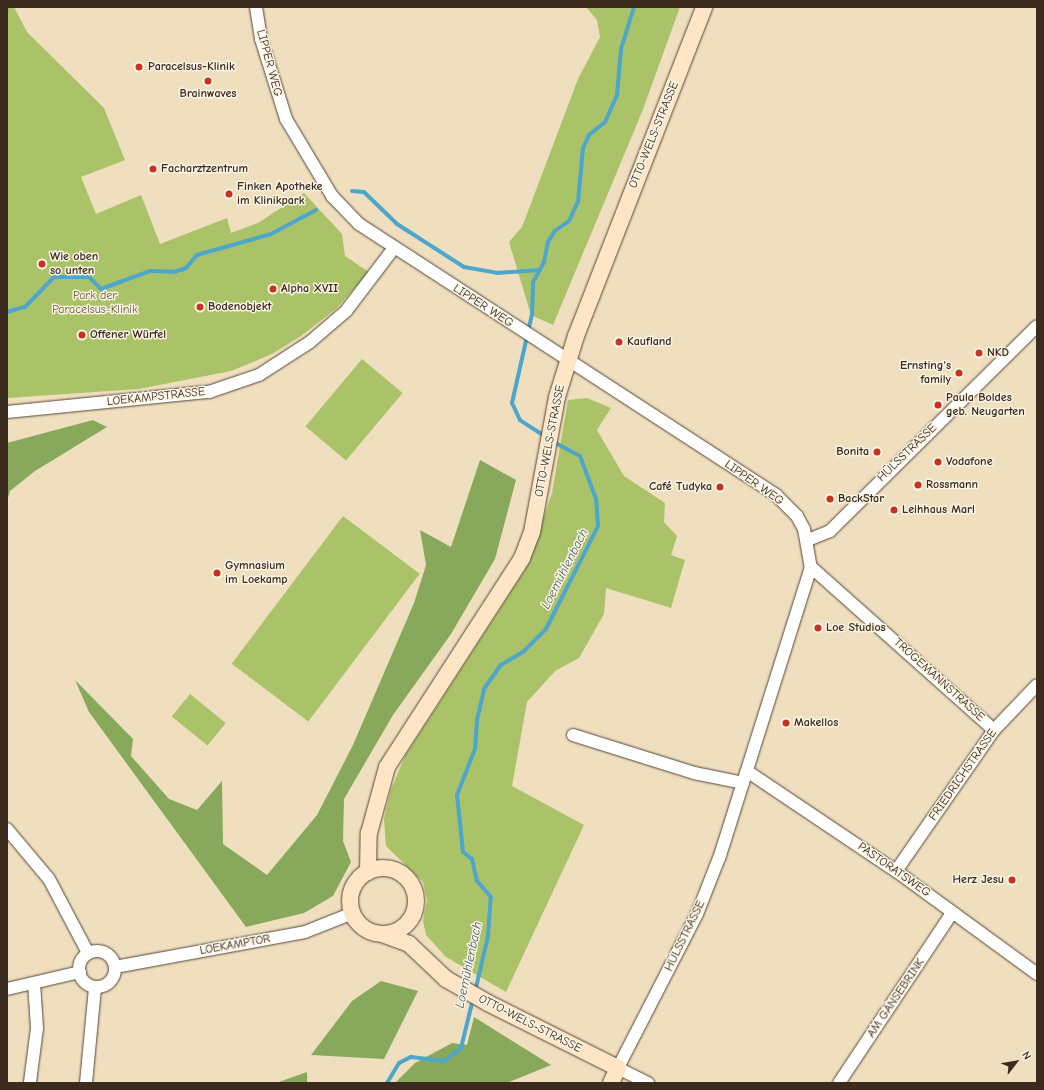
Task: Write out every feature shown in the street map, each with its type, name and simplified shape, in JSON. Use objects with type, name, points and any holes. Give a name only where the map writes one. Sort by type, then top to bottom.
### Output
[{"type":"main road","name":"OTTO-WELS-STRASSE","points":[[368,872],[370,833],[387,767],[522,558],[532,532],[557,396],[568,361],[704,7]]},
{"type":"main road","points":[[370,833],[379,852],[393,869],[407,878],[415,892],[415,908],[408,923],[409,944]]},
{"type":"main road","points":[[393,869],[368,872],[352,890],[353,913],[364,928],[382,934],[395,932],[408,923]]},
{"type":"main road","name":"OTTO-WELS-STRASSE","points":[[382,934],[409,944],[446,979],[488,1003],[618,1068]]},
{"type":"main road","name":"HÜLSSTRASSE","points":[[611,1083],[618,1068]]},
{"type":"street","name":"LIPPER WEG","points":[[256,7],[276,91],[301,145],[332,196],[360,224],[394,248],[776,495],[797,516],[806,534]]},
{"type":"street","name":"LOEKAMPSTRASSE","points":[[7,412],[209,392],[258,375],[310,342],[346,312],[394,248]]},
{"type":"street","name":"HÜLSSTRASSE","points":[[618,1068],[697,914],[747,771],[811,567],[806,534],[830,531],[1037,326]]},
{"type":"street","name":"TROGEMANNSTRASSE","points":[[811,567],[994,730]]},
{"type":"street","name":"FRIEDRICHSTRASSE","points":[[896,870],[994,730],[1037,685]]},
{"type":"street","points":[[573,735],[694,773],[743,783]]},
{"type":"street","name":"PASTORATSWEG","points":[[747,771],[896,870],[952,913],[1037,974]]},
{"type":"street","points":[[7,829],[49,879],[88,953]]},
{"type":"street","name":"LOEKAMPTOR","points":[[115,967],[305,932],[353,913]]},
{"type":"street","name":"AM GÄNSEBRINK","points":[[839,1083],[952,913]]},
{"type":"street","points":[[105,952],[115,967],[112,979],[95,987],[88,984],[80,972],[81,962],[88,953],[105,952]]},
{"type":"street","points":[[7,989],[80,972]]},
{"type":"street","points":[[30,1082],[38,1028],[34,983]]},
{"type":"street","points":[[86,1083],[95,987]]},
{"type":"street","points":[[618,1068],[648,1083]]},
{"type":"green space","name":"Park der Paracelsus-Klinik","points":[[7,7],[14,7],[27,32],[104,108],[125,160],[81,177],[96,214],[141,195],[160,244],[227,218],[231,233],[258,223],[304,193],[342,234],[345,256],[369,272],[336,309],[301,336],[272,354],[231,371],[139,389],[7,398]]},
{"type":"green space","points":[[586,7],[680,7],[642,112],[553,325],[531,315],[509,242],[522,227],[578,79],[600,37],[597,20]]},
{"type":"green space","points":[[362,359],[403,393],[346,460],[305,426]]},
{"type":"green space","points":[[587,398],[611,408],[597,430],[624,476],[665,503],[664,522],[677,536],[671,555],[685,560],[671,608],[606,588],[604,614],[579,658],[555,671],[527,702],[512,786],[584,825],[506,992],[446,957],[426,935],[423,921],[427,900],[423,882],[386,846],[384,819],[390,792],[405,756],[525,570],[552,493],[568,400]]},
{"type":"green space","points":[[93,420],[107,427],[35,471],[10,491],[7,501],[7,443]]},
{"type":"green space","points":[[480,460],[516,480],[495,559],[451,634],[393,715],[344,799],[343,841],[351,862],[333,896],[304,913],[246,927],[89,712],[75,680],[133,739],[131,756],[169,799],[197,810],[222,781],[223,844],[267,875],[317,815],[353,745],[414,603],[426,565],[420,530],[451,547]]},
{"type":"green space","points":[[343,516],[420,574],[308,722],[232,664]]},
{"type":"green space","points":[[190,694],[226,723],[207,745],[172,717]]},
{"type":"green space","points":[[381,981],[418,991],[384,1059],[311,1055],[352,1001]]},
{"type":"green space","points":[[474,1017],[551,1065],[507,1083],[395,1083],[415,1063],[452,1043],[467,1045]]},
{"type":"green space","points":[[307,1072],[307,1083],[276,1083]]},
{"type":"waterway","name":"Loemühlenbach","points":[[546,437],[520,420],[512,403],[532,314],[533,282],[544,262],[548,242],[555,231],[569,221],[578,202],[583,148],[589,135],[605,122],[617,95],[621,49],[634,7]]},
{"type":"waterway","points":[[352,191],[364,192],[397,224],[464,267],[497,273],[540,270]]},
{"type":"waterway","points":[[7,312],[25,307],[54,277],[89,277],[101,289],[150,271],[174,272],[186,268],[197,255],[271,234],[316,210]]},
{"type":"waterway","name":"Loemühlenbach","points":[[475,992],[488,936],[491,897],[477,881],[472,859],[463,852],[457,795],[475,749],[477,720],[484,689],[501,665],[524,651],[546,629],[598,526],[596,499],[580,456],[552,441]]},
{"type":"waterway","name":"Loemühlenbach","points":[[387,1083],[399,1063],[411,1057],[444,1061],[461,1048],[473,999]]},
{"type":"place","name":"Paracelsus-Klinik","points":[[139,67]]},
{"type":"place","name":"Brainwaves","points":[[208,81]]},
{"type":"place","name":"Facharztzentrum","points":[[153,169]]},
{"type":"place","name":"Finken Apotheke im Klinikpark","points":[[229,194]]},
{"type":"place","name":"Wie oben so unten","points":[[42,264]]},
{"type":"place","name":"Alpha XVII","points":[[273,289]]},
{"type":"place","name":"Bodenobjekt","points":[[200,307]]},
{"type":"place","name":"Offener Würfel","points":[[82,335]]},
{"type":"place","name":"Kaufland","points":[[619,342]]},
{"type":"place","name":"NKD","points":[[979,353]]},
{"type":"place","name":"Ernsting's family","points":[[959,373]]},
{"type":"place","name":"Paula Boldes geb. Neugarten","points":[[938,405]]},
{"type":"place","name":"Bonita","points":[[877,452]]},
{"type":"place","name":"Vodafone","points":[[938,462]]},
{"type":"place","name":"Rossmann","points":[[918,485]]},
{"type":"place","name":"Café Tudyka","points":[[720,487]]},
{"type":"place","name":"BackStar","points":[[830,499]]},
{"type":"place","name":"Leihhaus Marl","points":[[894,510]]},
{"type":"place","name":"Gymnasium im Loekamp","points":[[217,573]]},
{"type":"place","name":"Loe Studios","points":[[818,628]]},
{"type":"place","name":"Makellos","points":[[786,723]]},
{"type":"place","name":"Herz Jesu","points":[[1012,880]]}]
